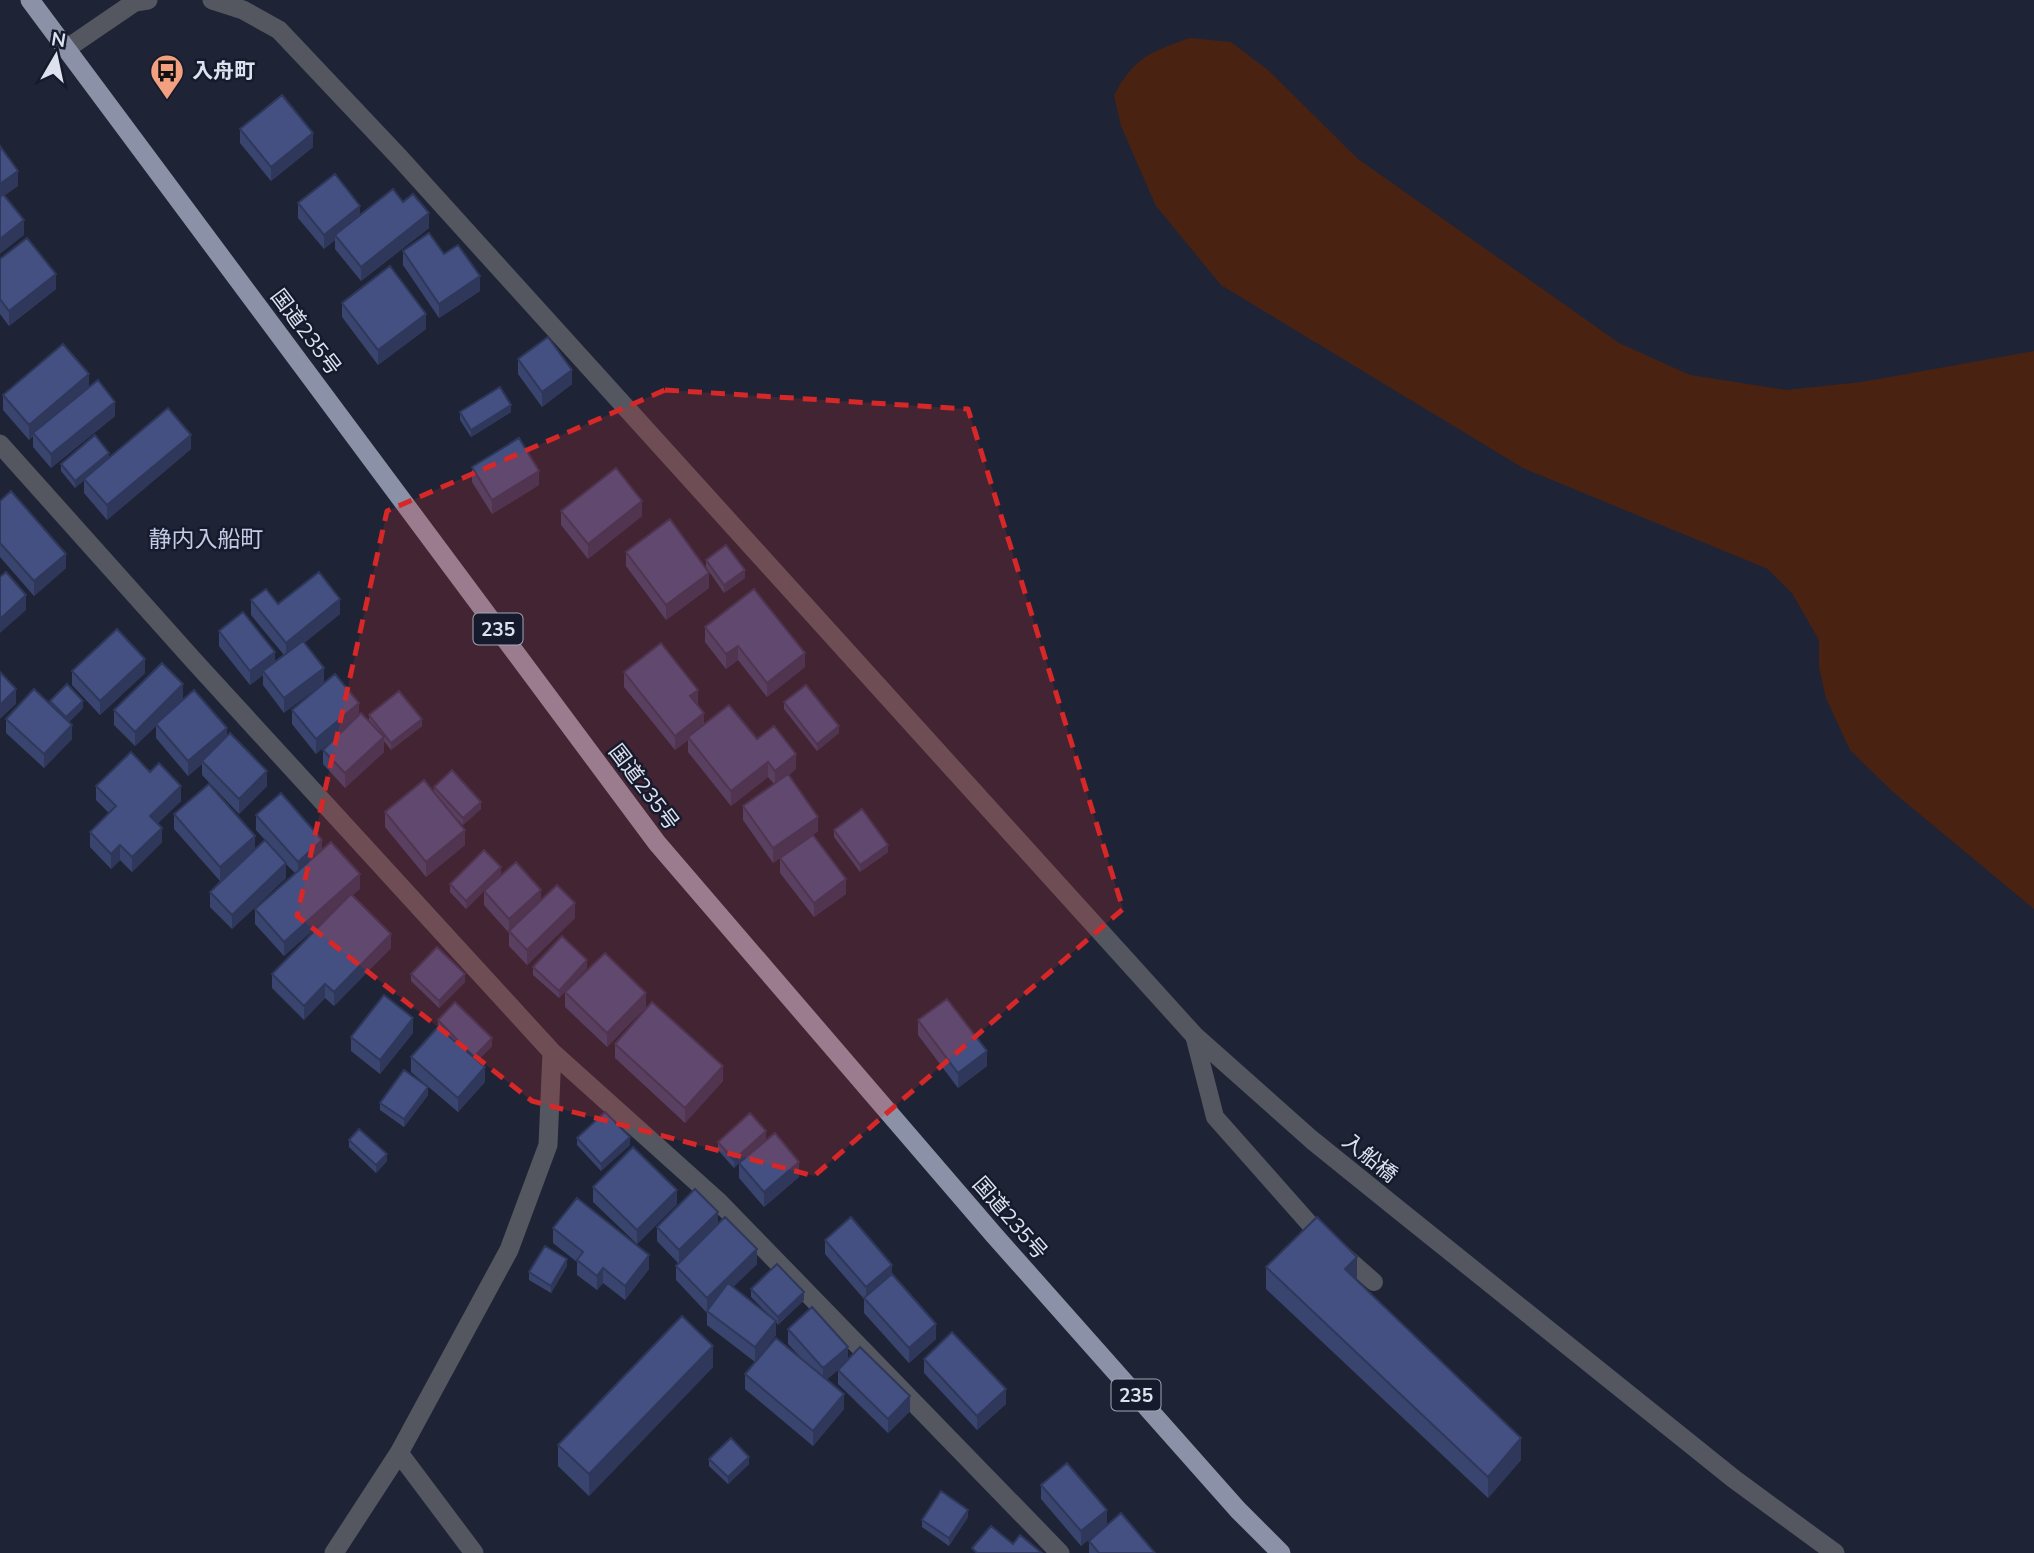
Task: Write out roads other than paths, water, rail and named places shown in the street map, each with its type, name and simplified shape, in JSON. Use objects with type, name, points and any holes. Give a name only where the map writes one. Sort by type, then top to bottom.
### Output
[{"type":"highway","name":"国道235号","points":[[30,0],[657,843],[994,1235],[1238,1510],[1281,1553]]},
{"type":"street","points":[[66,49],[135,2],[148,0]]},
{"type":"street","name":"入船橋","points":[[212,0],[243,10],[279,30],[408,168],[1194,1035],[1312,1140],[1734,1479],[1835,1553]]},
{"type":"street","points":[[0,444],[195,662],[552,1052],[719,1202],[1060,1553]]},
{"type":"street","points":[[334,1553],[399,1453],[509,1250],[548,1145],[552,1052]]},
{"type":"street","points":[[399,1453],[474,1553]]},
{"type":"lane","points":[[1194,1035],[1215,1117],[1315,1230],[1374,1282]]},
{"type":"place","name":"入舟町","points":[[167,101]]},
{"type":"district","name":"静内入船町","points":[[206,539]]}]
